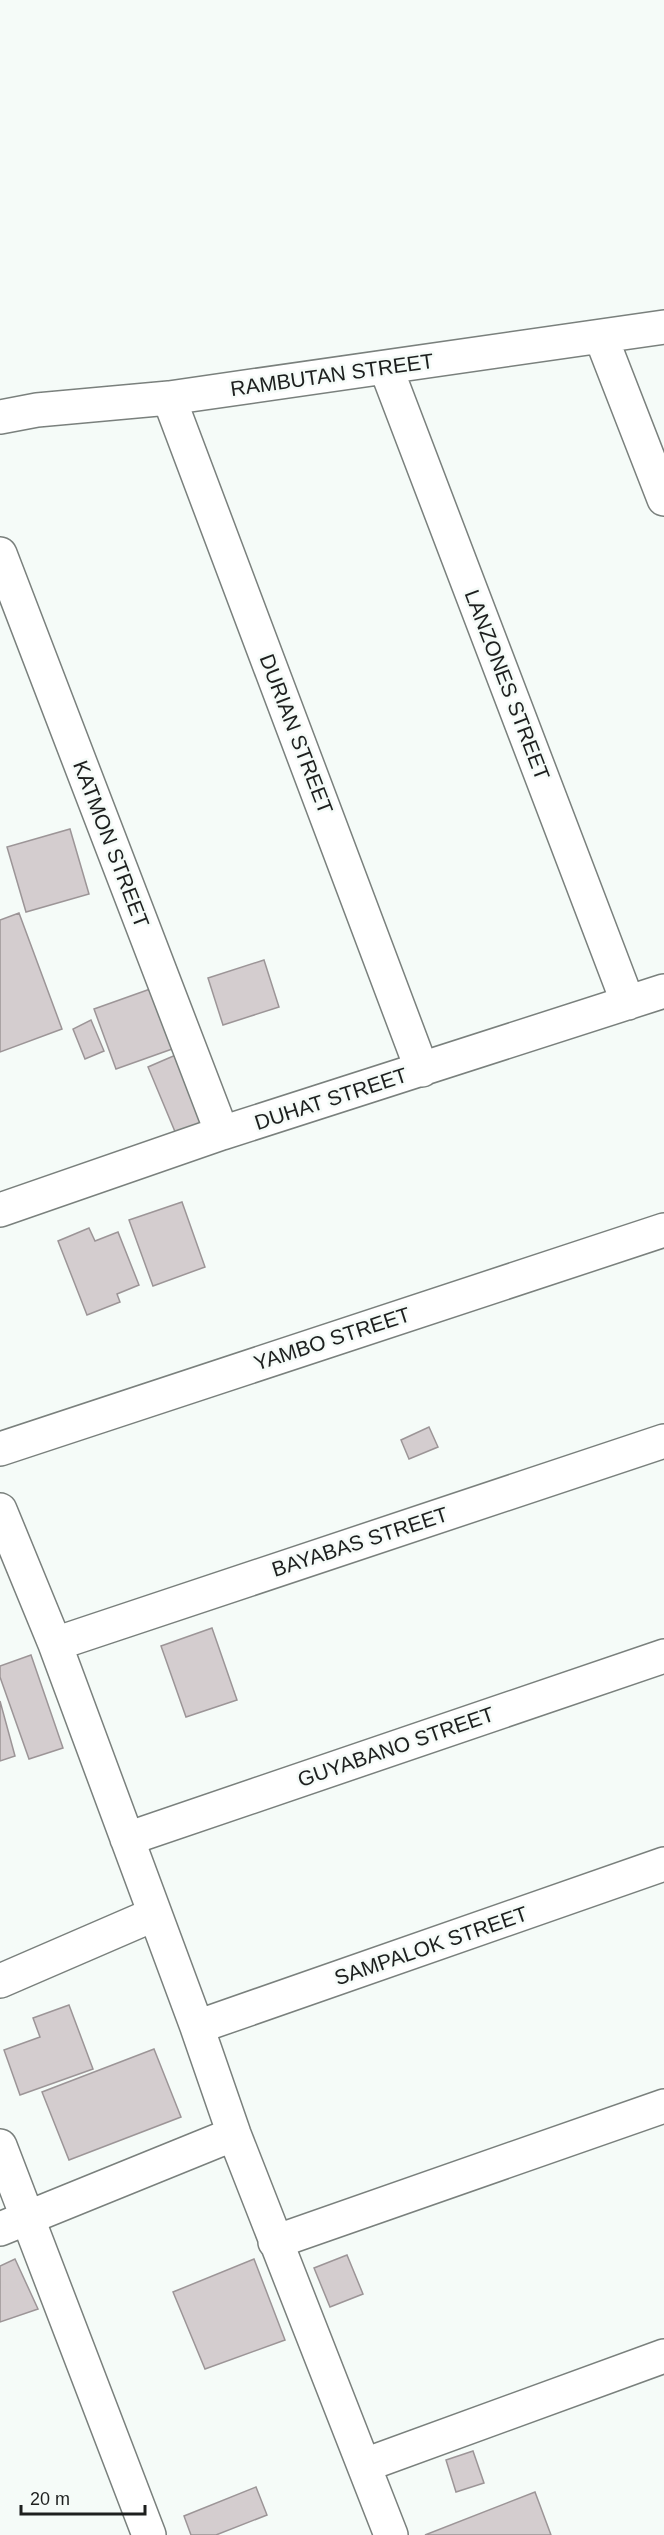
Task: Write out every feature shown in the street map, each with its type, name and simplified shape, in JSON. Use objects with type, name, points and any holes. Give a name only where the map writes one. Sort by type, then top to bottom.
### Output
[{"type":"street","name":"RAMBUTAN STREET","points":[[0,417],[37,410],[169,398],[664,327]]},
{"type":"street","points":[[601,337],[664,499]]},
{"type":"street","name":"LANZONES STREET","points":[[386,368],[628,1002]]},
{"type":"street","name":"DURIAN STREET","points":[[169,398],[422,1070]]},
{"type":"street","name":"KATMON STREET","points":[[0,554],[222,1134]]},
{"type":"street","name":"DUHAT STREET","points":[[2,1201],[222,1134],[664,991]]},
{"type":"street","name":"YAMBO STREET","points":[[0,1449],[664,1230]]},
{"type":"street","name":"BAYABAS STREET","points":[[55,1644],[664,1441]]},
{"type":"street","points":[[0,1510],[55,1644],[275,2242],[391,2535]]},
{"type":"street","name":"GUYABANO STREET","points":[[127,1839],[664,1656]]},
{"type":"street","name":"SAMPALOK STREET","points":[[197,2027],[664,1864]]},
{"type":"street","points":[[0,1981],[155,1914]]},
{"type":"street","points":[[275,2242],[664,2106]]},
{"type":"street","points":[[14,2224],[234,2134]]},
{"type":"street","points":[[0,2146],[14,2224],[149,2535]]},
{"type":"street","points":[[365,2465],[664,2356]]},
{"type":"building","points":[[70,829],[89,894],[26,912],[7,847]]},
{"type":"building","points":[[19,913],[62,1029],[0,1052],[0,920]]},
{"type":"building","points":[[264,960],[279,1007],[223,1025],[208,978]]},
{"type":"building","points":[[153,988],[175,1048],[116,1069],[94,1009]]},
{"type":"building","points":[[91,1020],[104,1051],[85,1059],[73,1029]]},
{"type":"building","points":[[178,1054],[207,1122],[176,1134],[148,1067]]},
{"type":"building","points":[[182,1202],[205,1267],[153,1286],[129,1220]]},
{"type":"building","points":[[89,1228],[95,1241],[118,1232],[139,1285],[117,1294],[120,1302],[87,1315],[58,1241]]},
{"type":"building","points":[[429,1427],[438,1447],[409,1459],[401,1440]]},
{"type":"building","points":[[212,1628],[237,1700],[186,1717],[161,1646]]},
{"type":"building","points":[[31,1655],[63,1748],[29,1759],[0,1677],[0,1666]]},
{"type":"building","points":[[0,1701],[15,1756],[0,1761]]},
{"type":"building","points":[[69,2005],[93,2069],[20,2095],[4,2050],[40,2037],[33,2018]]},
{"type":"building","points":[[154,2049],[181,2117],[69,2160],[42,2092]]},
{"type":"building","points":[[347,2255],[363,2294],[330,2307],[314,2268]]},
{"type":"building","points":[[15,2259],[38,2309],[0,2322],[0,2266]]},
{"type":"building","points":[[254,2259],[285,2340],[205,2369],[173,2292]]},
{"type":"building","points":[[473,2451],[484,2483],[456,2492],[446,2460]]},
{"type":"building","points":[[256,2487],[267,2515],[216,2535],[191,2535],[184,2516]]},
{"type":"building","points":[[535,2492],[551,2535],[425,2535]]}]
